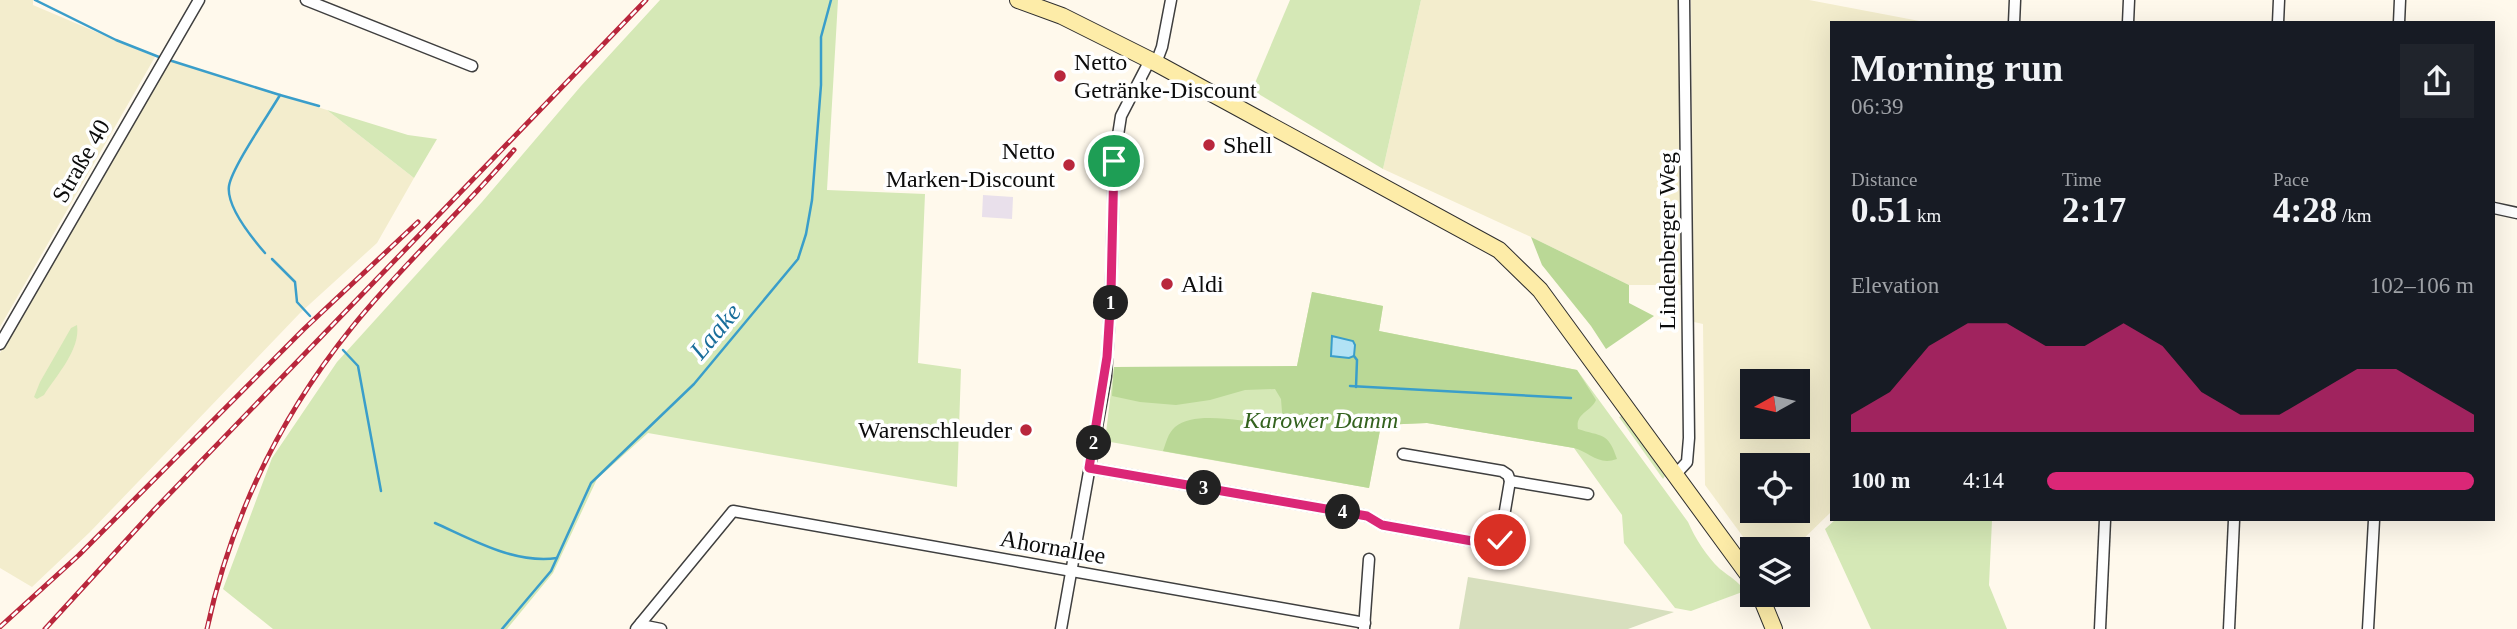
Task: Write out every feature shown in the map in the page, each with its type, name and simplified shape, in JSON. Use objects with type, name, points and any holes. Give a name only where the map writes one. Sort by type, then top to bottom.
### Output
[{"type":"main road","points":[[1018,0],[1062,16],[1153,62],[1499,250],[1540,289],[1740,564]]},
{"type":"main road","points":[[1765,607],[1774,629]]},
{"type":"street","name":"Straße 40","points":[[0,344],[199,0]]},
{"type":"street","points":[[307,0],[472,66]]},
{"type":"street","points":[[1061,629],[1106,367],[1111,293],[1114,161],[1121,116],[1162,47],[1171,0]]},
{"type":"street","name":"Lindenberger Weg","points":[[1674,476],[1687,462],[1689,438],[1684,0]]},
{"type":"street","points":[[2014,21],[2015,0]]},
{"type":"street","points":[[2128,21],[2129,0]]},
{"type":"street","points":[[2278,21],[2279,0]]},
{"type":"street","points":[[2399,21],[2400,0]]},
{"type":"street","points":[[2495,208],[2517,213]]},
{"type":"street","points":[[1089,468],[1367,516],[1382,525],[1489,544],[1500,540],[1510,481],[1508,475],[1502,471],[1404,454]]},
{"type":"street","points":[[1510,481],[1587,494]]},
{"type":"street","name":"Ahornallee","points":[[639,626],[733,511],[1365,626]]},
{"type":"street","points":[[2100,629],[2105,521]]},
{"type":"street","points":[[2229,629],[2234,521]]},
{"type":"street","points":[[2368,629],[2374,521]]},
{"type":"street","points":[[1365,626],[1369,559]]},
{"type":"street","points":[[639,626],[661,629]]},
{"type":"shaded area","points":[[0,0],[33,0],[33,5],[155,57],[0,327]]},
{"type":"shaded area","points":[[1421,0],[1680,0],[1681,285],[1629,285],[1383,169]]},
{"type":"shaded area","points":[[1691,0],[1809,0],[1919,21],[1830,21],[1830,513],[1805,537],[1743,537],[1705,485],[1703,324],[1694,322]]},
{"type":"shaded area","points":[[170,61],[327,110],[414,178],[377,243],[300,313],[90,532],[32,587],[0,568],[0,353]]},
{"type":"shaded area","points":[[983,195],[1013,197],[1012,219],[982,217]]},
{"type":"green space","points":[[660,0],[838,0],[827,190],[925,194],[918,363],[961,369],[957,487],[648,433],[597,479],[553,573],[507,629],[273,629],[223,589],[272,458],[337,362]]},
{"type":"green space","points":[[1290,0],[1421,0],[1383,169],[1252,90]]},
{"type":"green space","points":[[327,110],[408,135],[437,139],[414,178]]},
{"type":"green space","points":[[1531,237],[1629,285],[1629,303],[1654,316],[1606,349],[1542,265]]},
{"type":"green space","name":"Karower Damm","points":[[1312,292],[1383,306],[1379,331],[1577,370],[1688,522],[1706,553],[1740,585],[1740,593],[1691,611],[1675,608],[1624,543],[1622,515],[1574,448],[1427,423],[1381,425],[1369,488],[1105,441],[1114,367],[1297,366]]},
{"type":"green space","name":"Karower Damm","points":[[1312,292],[1383,306],[1379,331],[1577,370],[1596,400],[1579,419],[1578,429],[1607,439],[1617,459],[1605,461],[1574,448],[1427,423],[1381,425],[1369,488],[1163,451],[1169,435],[1185,421],[1211,418],[1283,425],[1281,399],[1275,389],[1245,390],[1210,400],[1176,405],[1112,396],[1114,367],[1297,366]]},
{"type":"green space","points":[[77,325],[71,353],[44,395],[37,399],[34,397],[40,382],[71,328]]},
{"type":"green space","points":[[1622,416],[1665,476],[1663,479],[1619,417]]},
{"type":"green space","points":[[1834,521],[1992,521],[1989,585],[2007,629],[1871,629],[1825,529]]},
{"type":"green space","points":[[1468,577],[1674,612],[1628,629],[1459,629]]},
{"type":"water","points":[[1332,336],[1353,341],[1354,356],[1331,356]]},
{"type":"waterway","points":[[35,0],[116,40],[159,57]]},
{"type":"waterway","name":"Laake","points":[[502,629],[551,571],[591,483],[694,384],[798,259],[812,200],[821,85],[821,37],[831,0]]},
{"type":"waterway","points":[[172,61],[280,95],[244,154],[229,186],[236,212],[265,253]]},
{"type":"waterway","points":[[280,95],[319,106]]},
{"type":"waterway","points":[[272,259],[295,282],[297,302],[310,316]]},
{"type":"waterway","points":[[343,350],[358,366],[381,491]]},
{"type":"waterway","points":[[1354,356],[1357,360],[1356,387]]},
{"type":"waterway","points":[[1350,386],[1571,398]]},
{"type":"waterway","points":[[435,523],[510,554],[541,559],[557,558]]},
{"type":"railway","points":[[45,629],[154,510],[646,0]]},
{"type":"railway","points":[[207,629],[217,587],[245,507],[281,431],[303,395],[372,303],[514,150]]},
{"type":"railway","points":[[0,627],[79,555],[304,329],[418,222]]},
{"type":"place","name":"Netto Getränke-Discount","points":[[1060,76]]},
{"type":"place","name":"Shell","points":[[1209,145]]},
{"type":"place","name":"Netto Marken-Discount","points":[[1069,165]]},
{"type":"place","name":"Aldi","points":[[1167,284]]},
{"type":"place","name":"Warenschleuder","points":[[1026,430]]},
{"type":"route","points":[[1114,161],[1107,357],[1089,468],[1367,516],[1382,525],[1489,544],[1500,540]]}]
